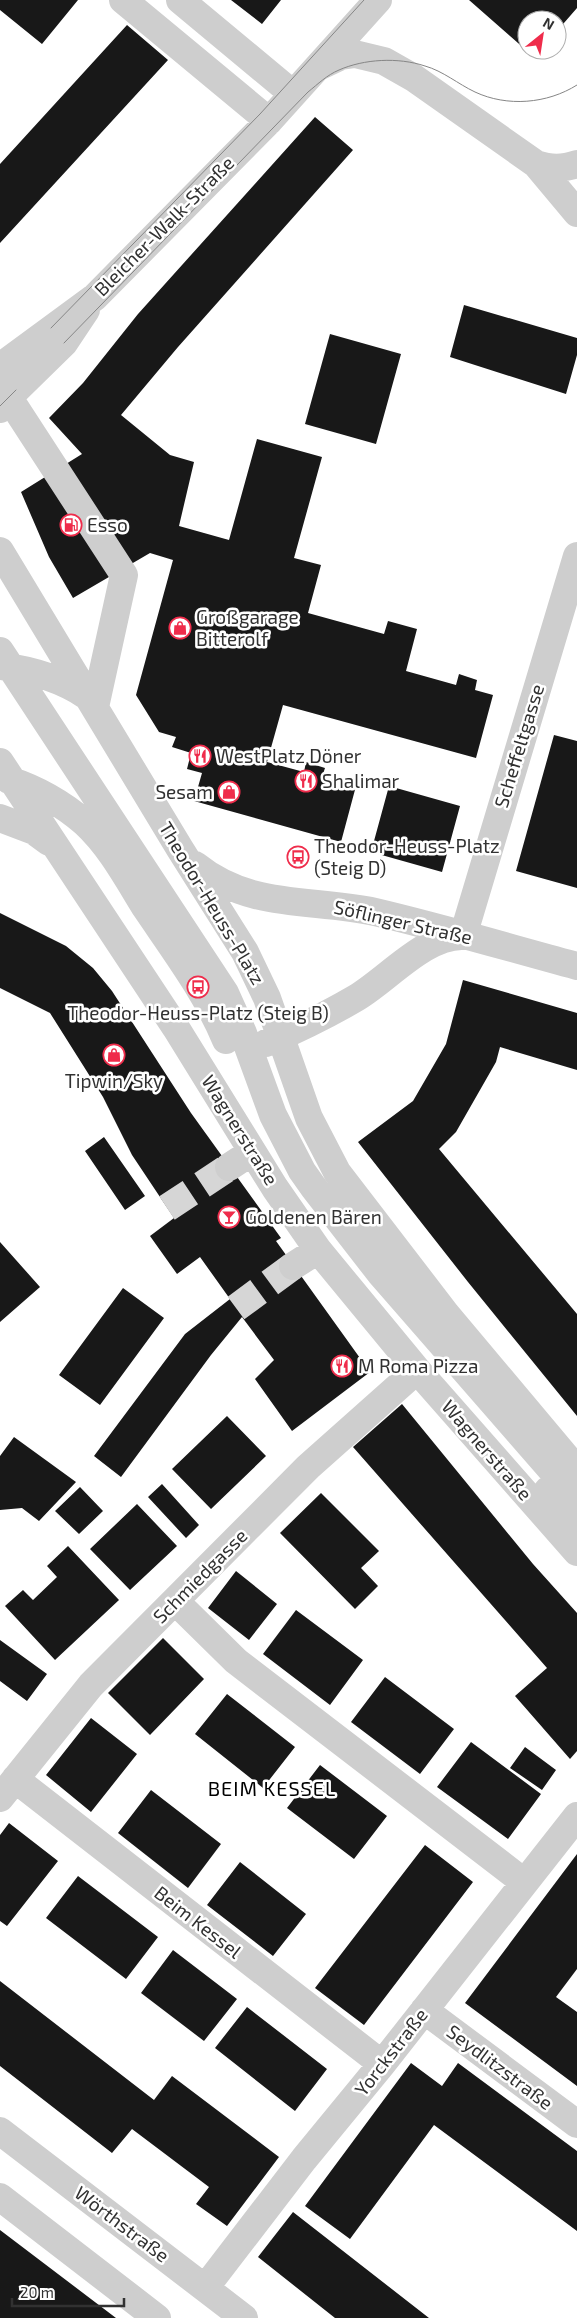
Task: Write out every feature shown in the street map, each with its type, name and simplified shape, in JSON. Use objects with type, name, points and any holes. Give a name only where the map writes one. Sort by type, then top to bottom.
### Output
[{"type":"street","points":[[124,0],[269,121]]},
{"type":"street","points":[[180,0],[293,94]]},
{"type":"street","name":"Bleicher-Walk-Straße","points":[[0,367],[50,328],[95,297],[269,121],[378,0]]},
{"type":"street","points":[[314,70],[341,56],[355,54],[384,61],[414,78],[536,164],[577,213]]},
{"type":"street","points":[[536,164],[550,168],[565,168],[577,164]]},
{"type":"street","points":[[2,393],[64,343],[95,297]]},
{"type":"street","points":[[2,393],[50,328]]},
{"type":"street","points":[[2,393],[124,575],[91,702],[54,678],[35,671],[2,667]]},
{"type":"street","name":"Theodor-Heuss-Platz","points":[[0,550],[180,849],[245,952],[267,998],[281,1036]]},
{"type":"street","name":"Scheffeltgasse","points":[[463,936],[577,556]]},
{"type":"street","points":[[2,667],[66,786],[116,845]]},
{"type":"street","points":[[2,667],[116,845],[212,1011],[240,1051],[266,1098],[283,1136],[302,1171],[328,1208],[380,1273],[577,1500]]},
{"type":"street","points":[[3,770],[176,1028],[200,1046],[210,1050],[240,1051],[281,1036],[357,998],[433,942],[450,935],[463,936]]},
{"type":"street","points":[[3,770],[38,772],[66,786]]},
{"type":"street","points":[[3,770],[64,807],[116,845]]},
{"type":"street","points":[[0,818],[34,831],[57,850]]},
{"type":"street","name":"Söflinger Straße","points":[[180,849],[206,873],[242,892],[288,902],[353,908],[577,966]]},
{"type":"street","name":"Wagnerstraße","points":[[176,1028],[252,1152],[318,1250],[417,1370],[577,1552]]},
{"type":"street","points":[[281,1036],[309,1118],[337,1172],[446,1314],[577,1470]]},
{"type":"street","points":[[240,1051],[267,1140],[288,1180],[308,1208],[369,1284],[577,1522]]},
{"type":"street","points":[[229,1167],[252,1152]]},
{"type":"street","points":[[293,1266],[318,1250]]},
{"type":"street","name":"Schmiedgasse","points":[[7,1789],[91,1685],[308,1467],[417,1370]]},
{"type":"street","points":[[175,1601],[236,1661],[524,1882]]},
{"type":"street","name":"Beim Kessel","points":[[7,1789],[382,2064]]},
{"type":"street","name":"Yorckstraße","points":[[205,2288],[577,1816]]},
{"type":"street","name":"Seydlitzstraße","points":[[424,2010],[577,2124]]},
{"type":"street","name":"Wörthstraße","points":[[0,2131],[244,2318]]},
{"type":"street","points":[[0,2197],[157,2318]]},
{"type":"building","points":[[0,0],[78,0],[42,44],[0,10]]},
{"type":"building","points":[[231,0],[281,0],[262,24]]},
{"type":"building","points":[[469,0],[577,0],[577,8],[567,20],[567,10],[517,10],[517,42]]},
{"type":"building","points":[[127,25],[168,60],[0,243],[0,164]]},
{"type":"building","points":[[315,117],[353,150],[178,347],[121,415],[170,455],[194,462],[179,526],[229,540],[257,439],[322,457],[294,558],[321,565],[308,613],[384,634],[388,621],[417,629],[406,671],[456,685],[459,674],[477,680],[475,690],[493,695],[476,758],[283,705],[267,762],[304,772],[306,762],[325,768],[322,777],[356,786],[341,842],[194,801],[202,773],[187,769],[191,753],[172,747],[176,737],[159,732],[136,695],[173,560],[150,553],[73,598],[49,557],[21,492],[82,454],[49,418],[83,383],[138,314]]},
{"type":"building","points":[[464,305],[577,338],[577,355],[566,394],[450,357]]},
{"type":"building","points":[[330,334],[401,354],[376,444],[305,424]]},
{"type":"building","points":[[554,735],[577,741],[577,888],[516,871]]},
{"type":"building","points":[[389,786],[460,806],[442,872],[371,852]]},
{"type":"building","points":[[0,913],[66,946],[93,968],[112,991],[191,1113],[281,1238],[276,1241],[370,1372],[292,1431],[255,1379],[274,1360],[242,1317],[211,1355],[121,1477],[94,1456],[185,1334],[230,1299],[200,1257],[177,1274],[150,1236],[174,1218],[132,1155],[103,1097],[50,1013],[0,988]]},
{"type":"building","points":[[463,980],[577,1013],[577,1070],[500,1047],[496,1062],[456,1132],[439,1149],[577,1314],[577,1416],[358,1142],[413,1101],[446,1044]]},
{"type":"building","points":[[104,1137],[145,1196],[125,1210],[85,1151]]},
{"type":"building","points":[[0,1242],[40,1287],[0,1322]]},
{"type":"building","points":[[123,1288],[164,1318],[100,1405],[59,1375]]},
{"type":"building","points":[[402,1404],[533,1564],[577,1613],[577,1751],[570,1759],[515,1696],[547,1668],[353,1447]]},
{"type":"building","points":[[227,1416],[266,1456],[211,1509],[172,1469]]},
{"type":"building","points":[[14,1437],[76,1482],[39,1521],[22,1508],[0,1510],[0,1456]]},
{"type":"building","points":[[162,1484],[199,1525],[186,1538],[148,1497]]},
{"type":"building","points":[[80,1487],[103,1511],[79,1534],[55,1511]]},
{"type":"building","points":[[321,1493],[379,1551],[361,1568],[378,1586],[355,1609],[280,1533]]},
{"type":"building","points":[[137,1504],[177,1546],[130,1590],[90,1549]]},
{"type":"building","points":[[68,1546],[119,1600],[55,1660],[5,1606],[23,1590],[33,1600],[57,1577],[47,1566]]},
{"type":"building","points":[[236,1571],[277,1604],[249,1640],[208,1608]]},
{"type":"building","points":[[296,1610],[363,1660],[330,1705],[263,1654]]},
{"type":"building","points":[[163,1638],[204,1679],[150,1735],[108,1693]]},
{"type":"building","points":[[0,1640],[47,1674],[27,1701],[0,1681]]},
{"type":"building","points":[[385,1677],[454,1729],[420,1774],[351,1722]]},
{"type":"building","points":[[227,1694],[295,1747],[263,1788],[195,1734]]},
{"type":"building","points":[[91,1718],[137,1754],[91,1812],[46,1775]]},
{"type":"building","points":[[471,1742],[541,1794],[508,1839],[437,1787]]},
{"type":"building","points":[[525,1747],[556,1770],[542,1790],[510,1768]]},
{"type":"building","points":[[320,1765],[387,1816],[354,1859],[287,1808]]},
{"type":"building","points":[[151,1790],[221,1844],[188,1888],[118,1833]]},
{"type":"building","points":[[9,1823],[58,1861],[7,1926],[0,1921],[0,1835]]},
{"type":"building","points":[[425,1845],[473,1882],[364,2025],[315,1988]]},
{"type":"building","points":[[577,1854],[577,1969],[556,1997],[577,2012],[577,2086],[465,2003]]},
{"type":"building","points":[[240,1862],[306,1914],[273,1956],[207,1905]]},
{"type":"building","points":[[78,1876],[158,1937],[126,1979],[46,1918]]},
{"type":"building","points":[[173,1950],[237,1999],[204,2041],[141,1993]]},
{"type":"building","points":[[0,1981],[154,2100],[172,2076],[279,2157],[227,2226],[196,2204],[209,2187],[132,2129],[112,2153],[0,2066]]},
{"type":"building","points":[[247,2007],[327,2069],[295,2111],[215,2048]]},
{"type":"building","points":[[411,2063],[442,2086],[458,2063],[577,2151],[577,2231],[434,2125],[350,2239],[305,2206]]},
{"type":"building","points":[[293,2212],[429,2318],[335,2318],[258,2257]]},
{"type":"building","points":[[0,2230],[116,2318],[0,2318]]},
{"type":"tunnel","points":[[167,1208],[229,1167]]},
{"type":"tunnel","points":[[236,1308],[293,1266]]},
{"type":"tram line","points":[[51,328],[260,114],[364,0]]},
{"type":"tram line","points":[[64,343],[308,92],[335,72],[359,63],[404,61],[432,68],[487,97],[513,101],[540,100],[577,85]]},
{"type":"tram line","points":[[0,406],[16,390]]},
{"type":"place","name":"Esso","points":[[71,525]]},
{"type":"place","name":"Großgarage Bitterolf","points":[[180,628]]},
{"type":"place","name":"WestPlatz Döner","points":[[200,756]]},
{"type":"place","name":"Shalimar","points":[[306,781]]},
{"type":"place","name":"Sesam","points":[[229,792]]},
{"type":"place","name":"Theodor-Heuss-Platz (Steig D)","points":[[298,857]]},
{"type":"place","name":"Theodor-Heuss-Platz (Steig B)","points":[[198,987]]},
{"type":"place","name":"Tipwin/Sky","points":[[114,1055]]},
{"type":"place","name":"Goldenen Bären","points":[[229,1217]]},
{"type":"place","name":"M Roma Pizza","points":[[342,1366]]},
{"type":"district","name":"BEIM KESSEL","points":[[272,1789]]}]
